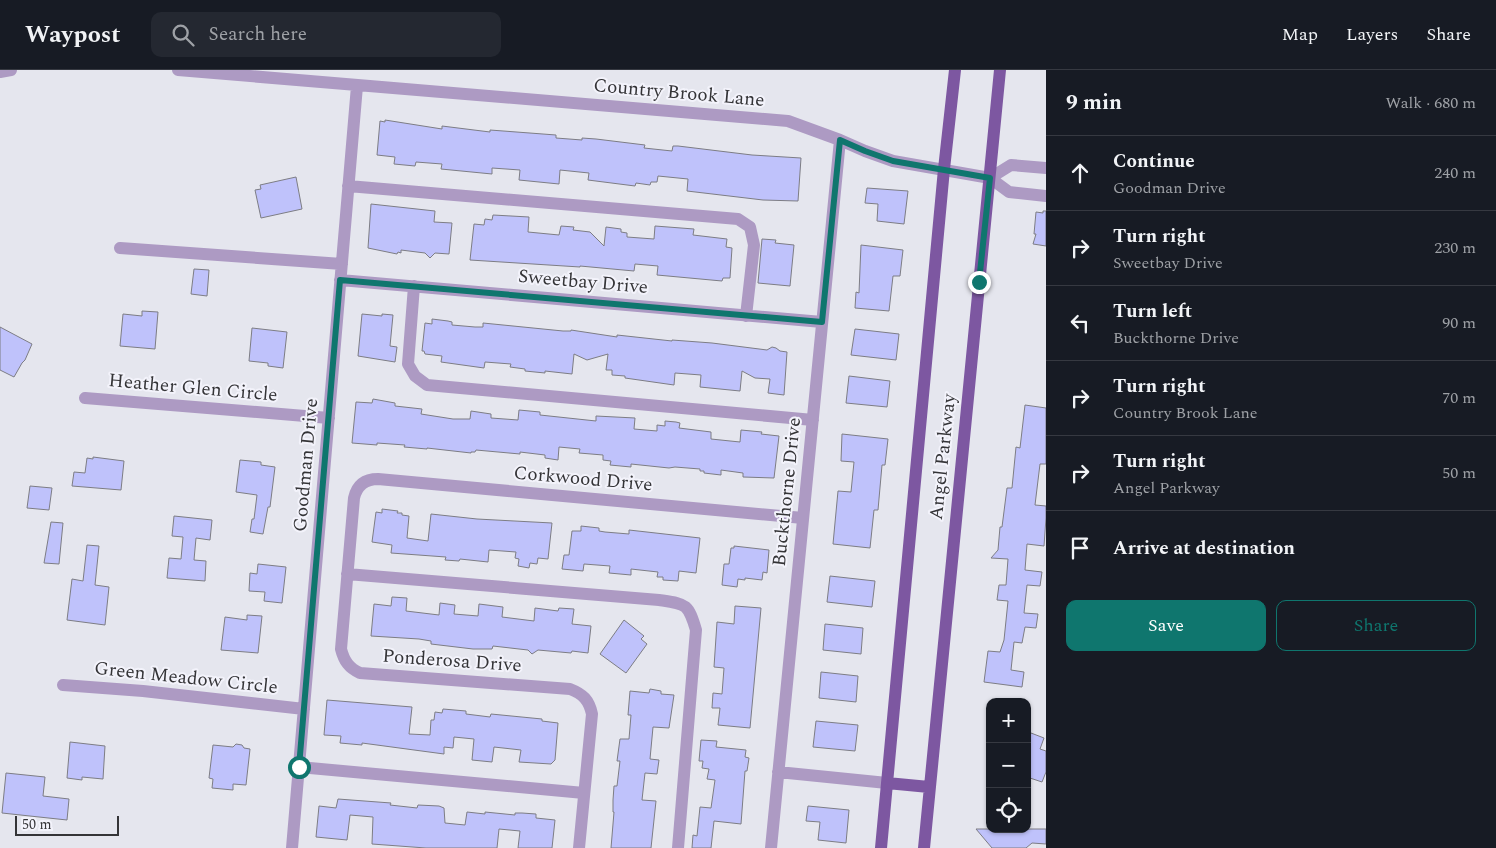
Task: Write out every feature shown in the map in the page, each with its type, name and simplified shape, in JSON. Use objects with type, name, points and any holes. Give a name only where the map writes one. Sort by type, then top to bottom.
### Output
[{"type":"main road","name":"Angel Parkway","points":[[881,848],[944,169],[955,70]]},
{"type":"main road","name":"Angel Parkway","points":[[924,848],[1000,70]]},
{"type":"main road","points":[[887,782],[930,787]]},
{"type":"street","points":[[0,72],[10,70]]},
{"type":"street","name":"Country Brook Lane","points":[[178,70],[788,121],[893,161],[990,178],[1009,192],[1046,196]]},
{"type":"street","name":"Goodman Drive","points":[[292,848],[357,86]]},
{"type":"street","name":"Buckthorne Drive","points":[[771,848],[840,140]]},
{"type":"street","points":[[990,178],[1011,164],[1046,168]]},
{"type":"street","points":[[348,186],[738,219],[750,226],[754,245],[746,316]]},
{"type":"street","points":[[120,248],[342,264]]},
{"type":"street","name":"Sweetbay Drive","points":[[340,280],[822,322]]},
{"type":"street","points":[[414,286],[408,364],[415,376],[427,384],[812,420]]},
{"type":"street","name":"Heather Glen Circle","points":[[85,398],[328,418]]},
{"type":"street","name":"Corkwood Drive","points":[[361,484],[371,479],[378,479],[803,518]]},
{"type":"street","name":"Ponderosa Drive","points":[[361,484],[354,498],[341,649],[343,657],[353,670],[360,673],[570,689],[579,692],[586,698],[592,714],[579,848]]},
{"type":"street","points":[[347,574],[683,604],[691,612],[696,630],[678,848]]},
{"type":"street","name":"Green Meadow Circle","points":[[64,685],[143,691],[304,709]]},
{"type":"street","points":[[299,767],[584,792]]},
{"type":"street","points":[[778,772],[887,782]]},
{"type":"building","points":[[385,120],[442,129],[442,126],[490,132],[490,130],[556,135],[556,138],[596,139],[645,145],[644,148],[672,151],[673,146],[678,146],[752,155],[801,158],[798,201],[763,200],[687,191],[688,179],[658,176],[657,182],[651,182],[650,185],[636,183],[635,186],[588,180],[589,173],[560,170],[559,184],[519,180],[520,170],[492,168],[492,174],[441,169],[442,164],[416,162],[415,166],[394,164],[395,157],[377,155],[380,121],[385,122]]},
{"type":"building","points":[[296,177],[302,209],[261,218],[255,190],[261,189],[260,185]]},
{"type":"building","points":[[867,188],[908,191],[904,224],[877,221],[878,204],[865,203]]},
{"type":"building","points":[[371,204],[435,211],[434,222],[452,223],[449,254],[435,253],[430,258],[425,253],[401,250],[401,253],[398,252],[397,254],[368,248]]},
{"type":"building","points":[[1043,211],[1046,211],[1046,246],[1033,244],[1036,234],[1034,234],[1036,212],[1043,213]]},
{"type":"building","points":[[493,215],[529,217],[528,232],[559,235],[561,226],[574,227],[573,230],[590,232],[604,246],[606,227],[621,229],[621,232],[627,233],[627,237],[654,239],[655,226],[694,229],[693,235],[727,239],[726,247],[732,248],[730,278],[723,278],[722,281],[657,275],[658,266],[635,264],[634,271],[470,260],[474,224],[484,225],[485,219],[492,220]]},
{"type":"building","points":[[762,239],[776,240],[775,243],[794,245],[790,286],[758,283]]},
{"type":"building","points":[[861,245],[903,250],[900,276],[893,276],[889,311],[855,308],[856,292],[859,293]]},
{"type":"building","points":[[194,269],[209,270],[207,296],[191,294]]},
{"type":"building","points":[[142,311],[158,312],[155,349],[120,346],[123,314],[142,316]]},
{"type":"building","points":[[362,314],[393,315],[390,346],[397,347],[395,362],[358,356]]},
{"type":"building","points":[[432,319],[452,322],[452,325],[475,327],[483,327],[483,323],[563,331],[571,330],[617,337],[617,335],[712,343],[767,350],[772,347],[787,352],[784,395],[768,393],[770,379],[755,378],[742,371],[740,391],[700,387],[701,375],[675,373],[674,385],[612,375],[612,370],[606,370],[608,354],[587,360],[574,354],[572,374],[525,371],[525,369],[510,367],[511,364],[485,362],[484,368],[441,362],[442,356],[425,354],[422,351],[425,323],[432,324]]},
{"type":"building","points":[[0,327],[32,344],[25,360],[14,377],[0,370]]},
{"type":"building","points":[[252,328],[287,332],[283,368],[268,366],[268,363],[249,361]]},
{"type":"building","points":[[855,329],[899,334],[896,360],[851,355]]},
{"type":"building","points":[[849,376],[890,381],[887,407],[846,403]]},
{"type":"building","points":[[373,399],[395,403],[395,406],[422,409],[421,414],[453,419],[470,419],[471,411],[491,414],[491,418],[518,420],[519,410],[540,412],[540,415],[596,421],[596,416],[635,418],[634,429],[657,431],[657,425],[665,426],[665,421],[676,422],[680,423],[679,428],[711,432],[711,439],[740,442],[741,430],[762,432],[761,434],[779,436],[774,478],[743,477],[743,473],[721,470],[721,475],[704,473],[700,469],[631,464],[631,467],[610,465],[611,461],[603,460],[603,455],[579,453],[580,449],[559,447],[558,460],[545,458],[545,455],[520,452],[520,454],[476,450],[471,453],[404,447],[405,445],[352,443],[356,402],[372,403]]},
{"type":"building","points":[[1025,405],[1046,408],[1046,464],[1040,464],[1035,505],[1046,506],[1046,518],[1044,546],[1027,544],[1025,570],[1042,572],[1040,586],[1027,585],[1024,613],[1038,614],[1036,628],[1025,627],[1022,643],[1014,642],[1011,670],[1024,672],[1022,687],[984,682],[988,651],[1000,652],[1004,640],[1008,601],[997,600],[999,585],[1006,585],[1008,559],[991,558],[998,550],[1007,488],[1012,488],[1016,447],[1020,448]]},
{"type":"building","points":[[842,434],[888,439],[885,465],[882,465],[878,510],[874,510],[870,548],[833,544],[838,491],[851,492],[854,462],[841,461]]},
{"type":"building","points":[[93,457],[124,461],[121,490],[72,486],[74,472],[85,473],[87,458],[93,459]]},
{"type":"building","points":[[240,460],[261,462],[261,465],[275,467],[270,507],[268,507],[263,534],[250,532],[252,519],[254,519],[257,495],[236,492]]},
{"type":"building","points":[[30,486],[52,488],[49,510],[27,508]]},
{"type":"building","points":[[382,509],[398,511],[397,513],[409,516],[407,538],[428,541],[431,514],[477,519],[552,523],[548,559],[538,558],[537,564],[530,563],[529,568],[518,566],[519,559],[515,558],[516,552],[489,550],[488,562],[460,559],[459,561],[445,560],[446,557],[391,553],[392,545],[372,542],[376,512],[382,513]]},
{"type":"building","points":[[174,516],[212,520],[210,540],[196,538],[194,560],[206,561],[205,581],[167,578],[169,558],[181,559],[183,537],[172,536]]},
{"type":"building","points":[[51,522],[63,523],[59,564],[44,563]]},
{"type":"building","points":[[581,526],[599,528],[599,531],[605,532],[629,534],[629,530],[700,538],[696,573],[679,571],[678,581],[663,580],[663,577],[657,577],[658,572],[631,569],[631,575],[609,573],[610,566],[584,564],[583,571],[562,569],[564,555],[569,555],[572,531],[581,531]]},
{"type":"building","points":[[87,545],[99,546],[95,585],[109,587],[105,625],[67,620],[72,579],[83,581]]},
{"type":"building","points":[[734,546],[769,550],[767,573],[763,572],[762,580],[745,578],[745,580],[738,579],[737,587],[722,585],[724,564],[729,564],[731,548],[734,548]]},
{"type":"building","points":[[258,564],[286,567],[282,603],[264,601],[265,592],[249,591],[250,573],[257,574]]},
{"type":"building","points":[[830,576],[875,581],[872,607],[827,602]]},
{"type":"building","points":[[392,597],[407,598],[406,611],[439,615],[440,603],[455,605],[454,614],[478,616],[479,604],[503,607],[502,617],[534,621],[535,608],[558,611],[559,608],[574,609],[572,624],[591,626],[588,653],[538,650],[532,654],[528,650],[493,646],[492,649],[473,649],[431,644],[431,641],[419,639],[371,636],[374,604],[391,606]]},
{"type":"building","points":[[735,606],[761,608],[750,728],[718,725],[720,708],[712,708],[713,693],[722,694],[724,668],[714,667],[717,622],[734,624]]},
{"type":"building","points":[[247,615],[262,616],[258,653],[221,650],[225,617],[247,620]]},
{"type":"building","points":[[624,620],[644,636],[641,639],[647,644],[626,673],[600,654]]},
{"type":"building","points":[[825,624],[863,628],[861,654],[823,650]]},
{"type":"building","points":[[821,672],[858,676],[856,702],[819,698]]},
{"type":"building","points":[[650,689],[661,691],[661,694],[674,695],[669,728],[653,727],[650,759],[659,760],[657,774],[645,773],[642,800],[656,801],[651,848],[611,848],[614,786],[617,786],[620,761],[617,761],[620,739],[629,739],[630,691],[649,693]]},
{"type":"building","points":[[327,700],[412,707],[409,734],[430,735],[431,720],[434,720],[435,712],[442,713],[443,709],[466,711],[466,714],[490,717],[491,714],[542,719],[542,721],[558,723],[555,760],[551,764],[519,762],[521,750],[494,747],[492,762],[472,760],[474,739],[454,737],[453,748],[444,747],[444,754],[362,743],[362,745],[340,743],[341,736],[324,735]]},
{"type":"building","points":[[816,721],[858,725],[855,751],[813,747]]},
{"type":"building","points":[[1031,733],[1044,738],[1040,749],[1046,751],[1046,772],[1042,782],[1031,778]]},
{"type":"building","points":[[701,740],[717,741],[716,747],[746,750],[745,757],[749,758],[747,771],[745,771],[741,824],[714,821],[711,848],[692,848],[693,835],[697,836],[700,807],[711,808],[715,780],[707,779],[709,769],[702,768],[703,761],[699,761]]},
{"type":"building","points":[[70,742],[105,746],[103,779],[82,777],[82,780],[67,778]]},
{"type":"building","points":[[236,744],[250,749],[246,785],[233,784],[233,790],[212,788],[213,779],[209,778],[213,745],[233,747]]},
{"type":"building","points":[[6,773],[45,777],[43,796],[69,799],[67,820],[2,813]]},
{"type":"building","points":[[338,799],[391,803],[390,805],[417,808],[418,805],[439,806],[444,808],[445,823],[465,825],[467,812],[515,815],[515,813],[536,814],[536,818],[555,820],[552,848],[518,848],[520,831],[499,829],[497,848],[426,848],[372,844],[373,817],[350,815],[347,840],[316,837],[319,806],[336,808]]},
{"type":"building","points":[[808,806],[849,810],[846,843],[818,840],[820,822],[806,821]]},
{"type":"building","points":[[976,829],[986,829],[986,833],[1031,833],[1031,829],[1046,829],[1046,844],[1032,843],[1026,848],[992,848]]},
{"type":"route","points":[[299,767],[340,280],[822,322],[840,140],[893,161],[990,178],[979,282]]}]
